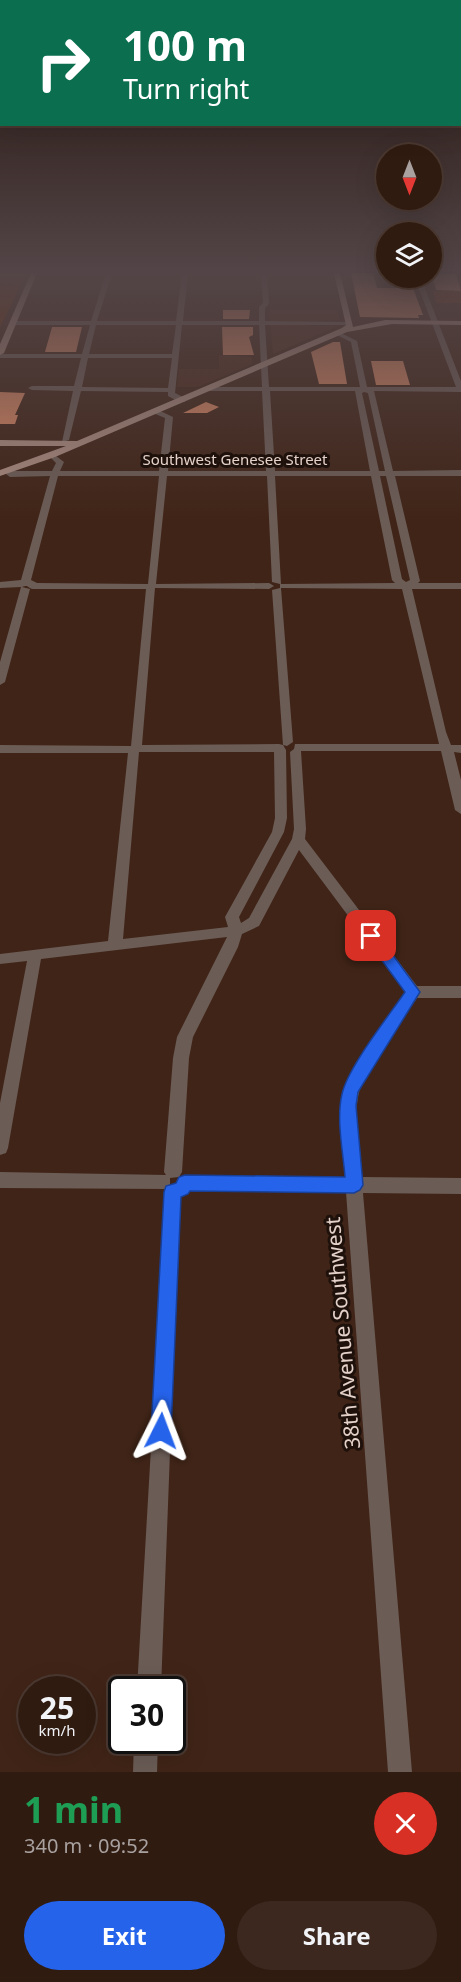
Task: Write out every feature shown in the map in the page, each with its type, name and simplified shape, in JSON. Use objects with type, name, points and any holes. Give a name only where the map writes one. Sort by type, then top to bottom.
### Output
[{"type":"main road","points":[[3,475],[285,356]]},
{"type":"main road","points":[[62,442],[101,435]]},
{"type":"main road","points":[[0,443],[81,443]]},
{"type":"main road","points":[[37,443],[55,448],[51,456]]},
{"type":"street","points":[[59,356],[175,356],[171,390],[172,396],[182,400]]},
{"type":"street","points":[[62,442],[85,356]]},
{"type":"street","points":[[0,959],[236,931],[254,922],[298,839],[300,829],[288,748],[264,356]]},
{"type":"street","points":[[357,356],[364,389]]},
{"type":"street","points":[[206,389],[461,389],[447,356]]},
{"type":"street","points":[[32,388],[171,390]]},
{"type":"street","points":[[406,586],[415,580],[371,392],[364,389],[358,392],[397,580],[406,586],[461,810]]},
{"type":"street","points":[[115,944],[169,417],[156,411]]},
{"type":"street","points":[[0,682],[60,460],[51,456]]},
{"type":"street","name":"Southwest Genesee Street","points":[[3,475],[461,473]]},
{"type":"street","points":[[0,585],[461,586]]},
{"type":"street","points":[[149,1676],[181,1058],[185,1037],[231,947],[236,931],[232,917],[278,832],[282,818],[288,748]]},
{"type":"street","points":[[0,749],[461,749]]},
{"type":"street","points":[[298,839],[413,992],[461,992]]},
{"type":"street","points":[[0,1148],[35,955]]},
{"type":"street","name":"38th Avenue Southwest","points":[[400,1772],[348,1106],[350,1092],[356,1078],[413,992]]},
{"type":"street","points":[[0,1180],[461,1186]]},
{"type":"street","points":[[145,1772],[146,1754]]},
{"type":"shaded area","points":[[219,356],[252,357],[252,364],[198,387],[177,387],[179,369],[219,369]]},
{"type":"building","points":[[312,356],[342,356],[347,384],[319,384]]},
{"type":"building","points":[[371,361],[403,361],[410,385],[376,385]]},
{"type":"building","points":[[0,392],[25,393],[15,415],[18,415],[15,424],[0,424]]},
{"type":"building","points":[[206,402],[219,407],[207,413],[183,413]]},
{"type":"route","points":[[161,1431],[173,1192],[182,1189],[185,1183],[354,1185],[348,1106],[350,1092],[356,1078],[413,992],[371,936]]}]
